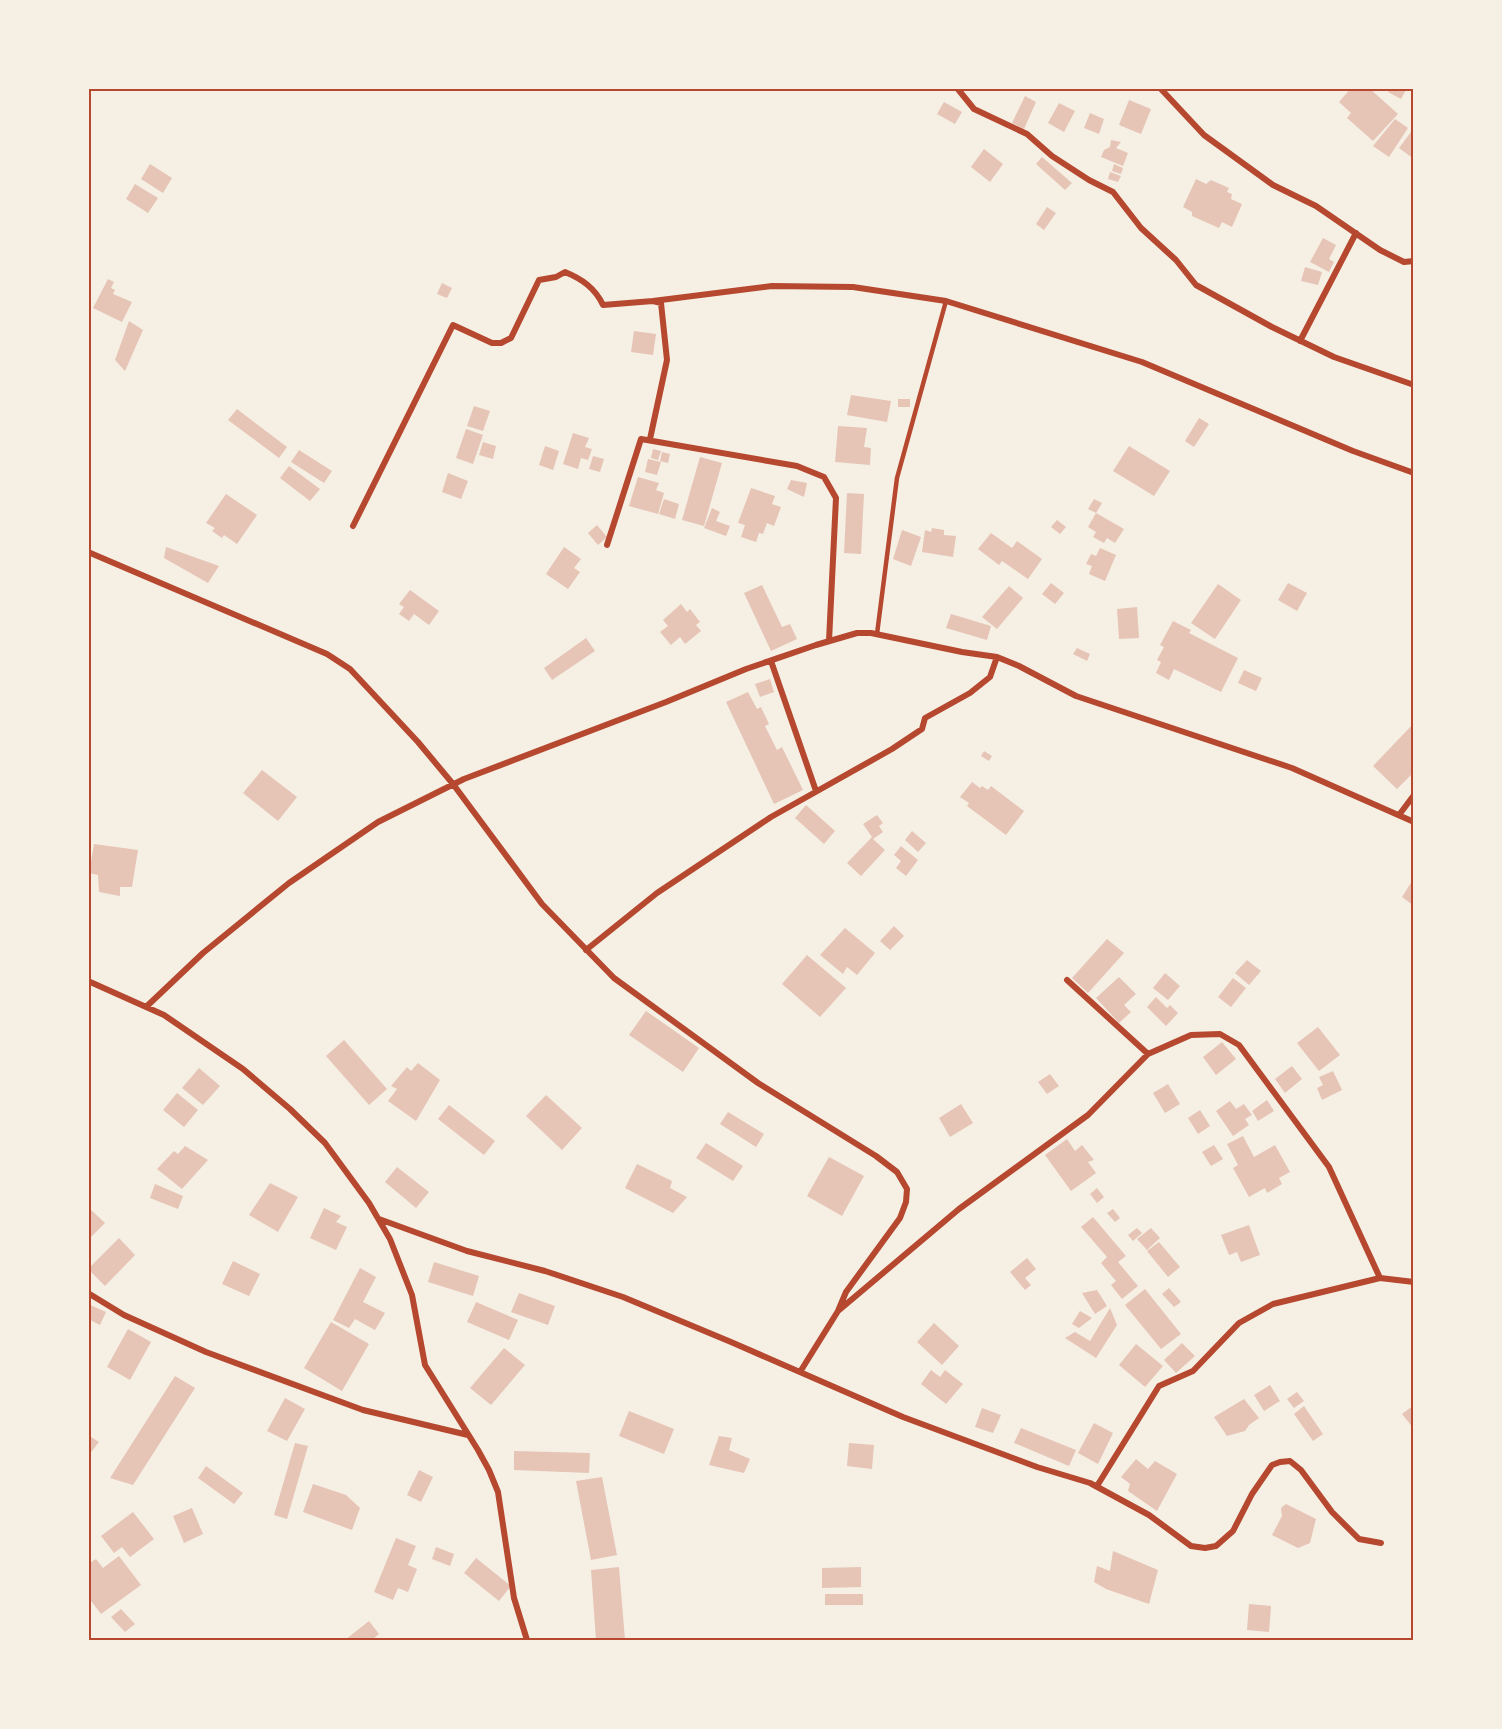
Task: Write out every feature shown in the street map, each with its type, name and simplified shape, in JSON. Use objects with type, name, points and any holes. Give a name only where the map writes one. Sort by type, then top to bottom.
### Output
[{"type":"street","points":[[957,88],[974,109],[1027,134],[1053,156],[1089,180],[1113,192],[1141,228],[1176,260],[1196,285],[1334,357],[1413,385]]},
{"type":"street","points":[[1160,88],[1204,135],[1273,185],[1316,206],[1380,249],[1404,262],[1413,261]]},
{"type":"street","points":[[1300,341],[1356,233]]},
{"type":"street","points":[[353,526],[453,325],[492,343],[501,343],[511,338],[539,280],[556,278],[565,272],[580,279],[597,293],[603,305],[772,286],[853,287],[946,301],[1142,362],[1353,451],[1413,472]]},
{"type":"street","points":[[650,439],[667,360],[661,303],[653,301]]},
{"type":"street","points":[[607,545],[641,439],[797,466],[824,477],[836,498],[829,641]]},
{"type":"street","points":[[88,552],[327,654],[350,669],[418,742],[453,784],[542,904],[614,978],[758,1083],[876,1156],[897,1172],[907,1189],[906,1202],[900,1218],[846,1292],[838,1311],[800,1372]]},
{"type":"street","points":[[146,1007],[203,953],[290,883],[378,822],[453,784],[771,661],[856,633],[877,634],[997,657],[1076,696],[1292,768],[1413,822]]},
{"type":"street","points":[[586,950],[657,893],[771,817],[892,749],[922,729],[925,718],[970,693],[990,676],[997,657]]},
{"type":"street","points":[[771,661],[816,791]]},
{"type":"street","points":[[1399,815],[1413,795]]},
{"type":"street","points":[[1067,980],[1148,1054]]},
{"type":"street","points":[[88,981],[164,1016],[243,1069],[290,1108],[325,1143],[369,1203],[390,1239],[412,1294],[425,1365],[489,1470],[498,1492],[514,1598],[526,1641]]},
{"type":"street","points":[[838,1311],[959,1209],[1088,1115],[1148,1054],[1191,1035],[1220,1034],[1239,1045],[1329,1167],[1380,1278]]},
{"type":"street","points":[[379,1219],[467,1251],[545,1270],[622,1298],[731,1342],[903,1417],[1037,1467],[1097,1486],[1149,1515],[1191,1546],[1205,1548],[1216,1546],[1233,1531],[1252,1494],[1272,1465],[1290,1461],[1301,1470],[1332,1512],[1359,1539],[1381,1543]]},
{"type":"street","points":[[1097,1486],[1159,1386],[1193,1371],[1239,1323],[1273,1304],[1380,1278],[1413,1282]]},
{"type":"street","points":[[88,1293],[123,1315],[218,1356],[363,1410],[468,1435]]},
{"type":"lane","points":[[877,634],[897,478],[946,301]]},
{"type":"building","points":[[1351,88],[1369,88],[1398,114],[1373,141],[1347,118],[1351,113],[1339,102]]},
{"type":"building","points":[[1390,88],[1407,88],[1401,99],[1388,92]]},
{"type":"building","points":[[1025,96],[1036,102],[1024,129],[1012,123]]},
{"type":"building","points":[[1129,100],[1151,109],[1141,134],[1119,125]]},
{"type":"building","points":[[944,102],[962,112],[955,124],[937,114]]},
{"type":"building","points":[[1059,103],[1075,111],[1064,132],[1048,123]]},
{"type":"building","points":[[1090,113],[1104,119],[1099,134],[1084,128]]},
{"type":"building","points":[[1395,119],[1408,128],[1389,157],[1373,146]]},
{"type":"building","points":[[1414,128],[1414,159],[1399,148]]},
{"type":"building","points":[[1111,140],[1121,142],[1116,148],[1128,153],[1123,166],[1101,157],[1104,150],[1110,147]]},
{"type":"building","points":[[984,149],[1003,164],[990,182],[971,167]]},
{"type":"building","points":[[1042,157],[1072,183],[1065,190],[1036,164]]},
{"type":"building","points":[[150,164],[172,178],[163,193],[141,179]]},
{"type":"building","points":[[1114,164],[1123,168],[1121,174],[1112,171]]},
{"type":"building","points":[[1110,172],[1121,176],[1118,182],[1108,179]]},
{"type":"building","points":[[1196,179],[1206,184],[1211,180],[1229,188],[1227,192],[1232,194],[1231,199],[1242,204],[1232,227],[1222,222],[1219,228],[1192,216],[1192,212],[1183,207]]},
{"type":"building","points":[[135,184],[158,198],[148,213],[126,199]]},
{"type":"building","points":[[1047,207],[1056,213],[1044,230],[1036,224]]},
{"type":"building","points":[[1323,238],[1336,245],[1329,259],[1334,262],[1329,272],[1310,262]]},
{"type":"building","points":[[1305,267],[1322,272],[1318,285],[1301,281]]},
{"type":"building","points":[[108,279],[114,282],[111,288],[115,290],[113,294],[132,302],[122,322],[93,308]]},
{"type":"building","points":[[442,283],[452,288],[447,298],[437,294]]},
{"type":"building","points":[[129,321],[143,330],[125,371],[115,360]]},
{"type":"building","points":[[634,331],[656,334],[653,355],[631,352]]},
{"type":"building","points":[[851,395],[891,401],[887,422],[847,415]]},
{"type":"building","points":[[898,399],[910,399],[910,407],[898,407]]},
{"type":"building","points":[[474,406],[490,411],[483,431],[467,426]]},
{"type":"building","points":[[237,409],[287,447],[279,458],[228,420]]},
{"type":"building","points":[[1199,418],[1209,424],[1194,447],[1185,441]]},
{"type":"building","points":[[838,426],[867,428],[864,447],[871,448],[870,465],[835,462]]},
{"type":"building","points":[[466,429],[483,435],[473,464],[456,458]]},
{"type":"building","points":[[573,433],[589,438],[585,447],[592,449],[588,460],[581,458],[578,469],[563,464]]},
{"type":"building","points":[[483,442],[496,446],[493,459],[479,455]]},
{"type":"building","points":[[545,446],[559,451],[553,470],[539,465]]},
{"type":"building","points":[[1129,446],[1170,471],[1154,496],[1113,471]]},
{"type":"building","points":[[653,449],[661,451],[658,460],[651,458]]},
{"type":"building","points":[[299,450],[332,471],[324,483],[291,462]]},
{"type":"building","points":[[662,452],[670,454],[668,463],[660,461]]},
{"type":"building","points":[[593,456],[604,459],[600,472],[589,469]]},
{"type":"building","points":[[700,457],[722,463],[704,526],[682,520]]},
{"type":"building","points":[[648,459],[661,462],[657,475],[645,472]]},
{"type":"building","points":[[289,466],[320,489],[310,501],[280,478]]},
{"type":"building","points":[[448,473],[468,481],[461,499],[442,492]]},
{"type":"building","points":[[638,477],[659,483],[656,490],[664,493],[658,514],[629,506]]},
{"type":"building","points":[[791,480],[807,483],[804,497],[787,489]]},
{"type":"building","points":[[751,488],[775,496],[772,504],[781,507],[774,526],[767,523],[763,534],[759,533],[756,542],[741,537],[745,525],[738,523]]},
{"type":"building","points":[[847,493],[864,494],[861,554],[844,553]]},
{"type":"building","points":[[226,494],[257,515],[237,544],[224,535],[222,538],[212,531],[215,528],[206,523]]},
{"type":"building","points":[[664,499],[679,504],[675,519],[659,514]]},
{"type":"building","points":[[1094,499],[1102,503],[1096,513],[1088,509]]},
{"type":"building","points":[[712,508],[720,512],[716,521],[730,526],[726,536],[704,528]]},
{"type":"building","points":[[1096,513],[1124,529],[1115,543],[1107,538],[1104,543],[1093,537],[1096,532],[1088,527]]},
{"type":"building","points":[[1057,520],[1066,527],[1060,534],[1051,527]]},
{"type":"building","points":[[597,525],[607,537],[598,545],[588,533]]},
{"type":"building","points":[[932,528],[944,530],[944,535],[956,536],[953,557],[922,552],[925,530],[931,532]]},
{"type":"building","points":[[902,530],[921,537],[911,566],[893,559]]},
{"type":"building","points":[[991,533],[1012,548],[1017,541],[1042,559],[1028,579],[1002,561],[999,565],[978,549]]},
{"type":"building","points":[[166,547],[219,566],[208,583],[164,558]]},
{"type":"building","points":[[564,547],[581,559],[574,568],[580,572],[568,589],[546,574]]},
{"type":"building","points":[[1100,548],[1116,555],[1105,581],[1089,574],[1092,566],[1086,564],[1091,554],[1096,556]]},
{"type":"building","points":[[1051,583],[1064,593],[1055,604],[1042,594]]},
{"type":"building","points":[[1288,583],[1307,593],[1297,611],[1278,600]]},
{"type":"building","points":[[1218,584],[1241,600],[1215,639],[1191,623]]},
{"type":"building","points":[[762,585],[782,627],[790,624],[797,639],[771,651],[744,593]]},
{"type":"building","points":[[1009,586],[1023,598],[997,629],[982,617]]},
{"type":"building","points":[[410,590],[439,611],[429,625],[414,614],[409,621],[399,614],[404,607],[399,604]]},
{"type":"building","points":[[681,604],[687,612],[690,609],[700,622],[696,625],[701,631],[685,644],[680,637],[671,645],[660,632],[668,626],[663,620]]},
{"type":"building","points":[[1137,607],[1139,638],[1119,639],[1117,609]]},
{"type":"building","points":[[951,614],[991,626],[987,640],[946,628]]},
{"type":"building","points":[[1173,621],[1191,630],[1189,633],[1238,658],[1221,692],[1174,669],[1169,680],[1156,673],[1161,662],[1157,660],[1164,647],[1160,645]]},
{"type":"building","points":[[586,638],[595,651],[552,680],[544,668]]},
{"type":"building","points":[[1077,648],[1090,654],[1087,661],[1073,654]]},
{"type":"building","points":[[1244,670],[1262,678],[1256,691],[1238,683]]},
{"type":"building","points":[[770,679],[774,692],[760,697],[755,684]]},
{"type":"building","points":[[748,692],[757,709],[761,707],[769,724],[765,726],[777,750],[782,747],[803,790],[774,804],[726,702]]},
{"type":"building","points":[[1414,723],[1414,772],[1397,789],[1373,766]]},
{"type":"building","points":[[984,751],[992,756],[989,761],[981,756]]},
{"type":"building","points":[[262,770],[297,797],[278,821],[243,793]]},
{"type":"building","points":[[972,782],[988,790],[991,786],[1024,811],[1006,835],[967,806],[969,803],[960,797]]},
{"type":"building","points":[[806,805],[835,831],[824,844],[795,818]]},
{"type":"building","points":[[877,815],[883,823],[879,826],[883,832],[873,839],[885,850],[861,876],[847,863],[872,837],[863,824]]},
{"type":"building","points":[[912,831],[926,843],[918,852],[905,840]]},
{"type":"building","points":[[94,844],[138,850],[132,887],[120,887],[120,896],[99,892],[98,875],[89,873]]},
{"type":"building","points":[[901,846],[918,860],[906,876],[896,868],[901,861],[894,855]]},
{"type":"building","points":[[1414,878],[1414,906],[1402,897]]},
{"type":"building","points":[[894,926],[904,936],[890,950],[880,941]]},
{"type":"building","points":[[845,928],[875,953],[857,975],[847,967],[843,974],[820,955]]},
{"type":"building","points":[[1107,939],[1124,953],[1088,993],[1072,978]]},
{"type":"building","points":[[807,955],[846,988],[820,1017],[782,984]]},
{"type":"building","points":[[1247,960],[1261,971],[1249,985],[1235,973]]},
{"type":"building","points":[[1165,973],[1180,986],[1168,1000],[1153,988]]},
{"type":"building","points":[[1119,977],[1136,994],[1124,1005],[1131,1012],[1119,1023],[1096,998]]},
{"type":"building","points":[[1233,978],[1246,988],[1231,1007],[1218,997]]},
{"type":"building","points":[[1156,997],[1167,1008],[1170,1005],[1178,1013],[1166,1026],[1147,1007]]},
{"type":"building","points":[[646,1011],[699,1048],[683,1072],[629,1035]]},
{"type":"building","points":[[1318,1027],[1340,1055],[1319,1071],[1297,1043]]},
{"type":"building","points":[[344,1040],[387,1089],[369,1105],[326,1056]]},
{"type":"building","points":[[1222,1042],[1236,1059],[1216,1075],[1203,1057]]},
{"type":"building","points":[[418,1063],[440,1080],[416,1121],[388,1101],[397,1089],[391,1086],[407,1067],[411,1071]]},
{"type":"building","points":[[1292,1066],[1302,1079],[1285,1093],[1275,1079]]},
{"type":"building","points":[[199,1068],[220,1086],[203,1105],[182,1088]]},
{"type":"building","points":[[1333,1071],[1342,1090],[1322,1100],[1317,1088],[1323,1085],[1319,1077]]},
{"type":"building","points":[[1050,1074],[1059,1086],[1047,1094],[1038,1082]]},
{"type":"building","points":[[1168,1084],[1180,1104],[1165,1113],[1153,1093]]},
{"type":"building","points":[[177,1093],[198,1110],[184,1127],[163,1110]]},
{"type":"building","points":[[546,1095],[582,1128],[562,1150],[526,1116]]},
{"type":"building","points":[[1267,1100],[1274,1111],[1258,1121],[1252,1111]]},
{"type":"building","points":[[1230,1101],[1236,1109],[1244,1104],[1252,1115],[1245,1119],[1249,1125],[1233,1136],[1216,1111]]},
{"type":"building","points":[[961,1104],[973,1123],[950,1137],[939,1118]]},
{"type":"building","points":[[449,1105],[495,1141],[484,1155],[438,1119]]},
{"type":"building","points":[[1200,1110],[1210,1126],[1198,1134],[1188,1118]]},
{"type":"building","points":[[728,1112],[764,1134],[756,1147],[720,1124]]},
{"type":"building","points":[[1243,1136],[1254,1157],[1275,1145],[1290,1172],[1279,1178],[1282,1184],[1267,1193],[1265,1188],[1249,1197],[1233,1168],[1238,1165],[1227,1144]]},
{"type":"building","points":[[1067,1139],[1075,1151],[1082,1145],[1094,1160],[1088,1162],[1096,1173],[1071,1191],[1045,1155]]},
{"type":"building","points":[[706,1143],[743,1166],[733,1181],[696,1158]]},
{"type":"building","points":[[1214,1145],[1223,1159],[1211,1166],[1202,1152]]},
{"type":"building","points":[[185,1146],[208,1160],[182,1189],[157,1169],[174,1151],[178,1154]]},
{"type":"building","points":[[829,1157],[864,1176],[842,1216],[807,1196]]},
{"type":"building","points":[[637,1164],[672,1181],[670,1188],[687,1197],[673,1213],[625,1188]]},
{"type":"building","points":[[397,1167],[429,1192],[416,1208],[385,1182]]},
{"type":"building","points":[[270,1183],[298,1197],[278,1232],[249,1215]]},
{"type":"building","points":[[155,1184],[183,1196],[178,1209],[150,1198]]},
{"type":"building","points":[[1097,1188],[1104,1197],[1097,1203],[1090,1194]]},
{"type":"building","points":[[88,1207],[105,1223],[88,1240]]},
{"type":"building","points":[[324,1208],[341,1216],[336,1222],[347,1227],[336,1250],[310,1238]]},
{"type":"building","points":[[1113,1209],[1120,1218],[1115,1222],[1107,1213]]},
{"type":"building","points":[[1093,1217],[1126,1256],[1118,1262],[1138,1286],[1122,1299],[1111,1285],[1116,1281],[1101,1263],[1107,1257],[1081,1227]]},
{"type":"building","points":[[1249,1225],[1260,1255],[1241,1262],[1237,1252],[1229,1255],[1221,1235]]},
{"type":"building","points":[[1137,1228],[1142,1233],[1133,1241],[1128,1235]]},
{"type":"building","points":[[1151,1228],[1160,1238],[1147,1250],[1137,1239]]},
{"type":"building","points":[[119,1238],[135,1255],[105,1286],[88,1269]]},
{"type":"building","points":[[1159,1242],[1180,1267],[1168,1277],[1147,1251]]},
{"type":"building","points":[[1027,1258],[1036,1269],[1025,1278],[1031,1285],[1025,1290],[1010,1272]]},
{"type":"building","points":[[233,1261],[260,1274],[249,1296],[222,1284]]},
{"type":"building","points":[[434,1262],[479,1276],[473,1296],[428,1282]]},
{"type":"building","points":[[360,1268],[376,1277],[363,1302],[385,1313],[375,1330],[355,1319],[349,1328],[333,1320]]},
{"type":"building","points":[[1169,1288],[1181,1302],[1174,1307],[1162,1294]]},
{"type":"building","points":[[1145,1289],[1181,1334],[1161,1349],[1125,1305]]},
{"type":"building","points":[[1097,1290],[1107,1306],[1095,1314],[1082,1293]]},
{"type":"building","points":[[519,1293],[555,1306],[548,1325],[511,1312]]},
{"type":"building","points":[[476,1302],[518,1320],[509,1340],[467,1322]]},
{"type":"building","points":[[88,1304],[106,1312],[100,1325],[88,1319]]},
{"type":"building","points":[[1110,1308],[1117,1325],[1096,1358],[1065,1338],[1075,1332],[1090,1341]]},
{"type":"building","points":[[1080,1311],[1092,1318],[1079,1328],[1072,1324]]},
{"type":"building","points":[[331,1322],[369,1344],[342,1391],[304,1368]]},
{"type":"building","points":[[934,1323],[959,1346],[942,1365],[917,1342]]},
{"type":"building","points":[[128,1329],[151,1342],[130,1380],[107,1367]]},
{"type":"building","points":[[1182,1343],[1195,1356],[1176,1373],[1164,1360]]},
{"type":"building","points":[[1136,1344],[1163,1366],[1145,1387],[1119,1365]]},
{"type":"building","points":[[504,1348],[525,1365],[491,1405],[470,1388]]},
{"type":"building","points":[[931,1370],[940,1377],[945,1370],[963,1384],[946,1404],[921,1384]]},
{"type":"building","points":[[175,1376],[195,1388],[133,1485],[110,1478]]},
{"type":"building","points":[[1270,1385],[1280,1401],[1264,1411],[1254,1395]]},
{"type":"building","points":[[1297,1392],[1304,1401],[1294,1408],[1287,1399]]},
{"type":"building","points":[[285,1398],[305,1409],[287,1441],[267,1431]]},
{"type":"building","points":[[1244,1399],[1259,1418],[1245,1431],[1227,1436],[1214,1417]]},
{"type":"building","points":[[1414,1405],[1414,1429],[1402,1414]]},
{"type":"building","points":[[1304,1406],[1323,1434],[1313,1441],[1294,1414]]},
{"type":"building","points":[[982,1408],[1001,1415],[993,1433],[975,1427]]},
{"type":"building","points":[[629,1411],[674,1429],[664,1454],[619,1436]]},
{"type":"building","points":[[1094,1423],[1113,1433],[1098,1464],[1078,1453]]},
{"type":"building","points":[[1021,1428],[1076,1450],[1069,1466],[1014,1443]]},
{"type":"building","points":[[88,1435],[99,1442],[88,1456]]},
{"type":"building","points":[[719,1436],[732,1438],[729,1450],[750,1459],[744,1473],[709,1465]]},
{"type":"building","points":[[295,1443],[308,1446],[287,1519],[274,1515]]},
{"type":"building","points":[[849,1443],[874,1445],[872,1469],[847,1466]]},
{"type":"building","points":[[514,1451],[590,1453],[589,1473],[514,1470]]},
{"type":"building","points":[[1136,1459],[1148,1469],[1155,1461],[1177,1474],[1157,1511],[1128,1491],[1130,1484],[1121,1477]]},
{"type":"building","points":[[206,1466],[243,1493],[234,1504],[198,1478]]},
{"type":"building","points":[[419,1470],[433,1477],[421,1502],[407,1495]]},
{"type":"building","points":[[602,1477],[617,1555],[591,1560],[576,1481]]},
{"type":"building","points":[[313,1484],[346,1495],[360,1508],[352,1530],[303,1512]]},
{"type":"building","points":[[1286,1504],[1316,1519],[1310,1543],[1298,1548],[1272,1535],[1282,1516],[1281,1508]]},
{"type":"building","points":[[192,1508],[203,1534],[184,1543],[173,1516]]},
{"type":"building","points":[[133,1512],[154,1539],[130,1557],[122,1547],[114,1553],[101,1536]]},
{"type":"building","points":[[396,1538],[416,1546],[408,1565],[417,1569],[408,1592],[398,1588],[393,1600],[374,1592]]},
{"type":"building","points":[[436,1547],[454,1554],[450,1566],[432,1559]]},
{"type":"building","points":[[1113,1551],[1158,1570],[1149,1604],[1106,1589],[1094,1582],[1097,1566],[1110,1571]]},
{"type":"building","points":[[119,1556],[141,1585],[101,1614],[88,1597],[88,1564],[96,1559],[103,1568]]},
{"type":"building","points":[[476,1558],[511,1586],[499,1601],[464,1573]]},
{"type":"building","points":[[619,1567],[625,1640],[596,1640],[591,1570]]},
{"type":"building","points":[[861,1567],[861,1587],[822,1588],[822,1568]]},
{"type":"building","points":[[825,1594],[863,1594],[863,1605],[825,1605]]},
{"type":"building","points":[[1249,1604],[1271,1606],[1269,1632],[1247,1630]]},
{"type":"building","points":[[121,1609],[135,1624],[125,1632],[111,1617]]},
{"type":"building","points":[[369,1621],[379,1634],[372,1640],[345,1640]]}]
